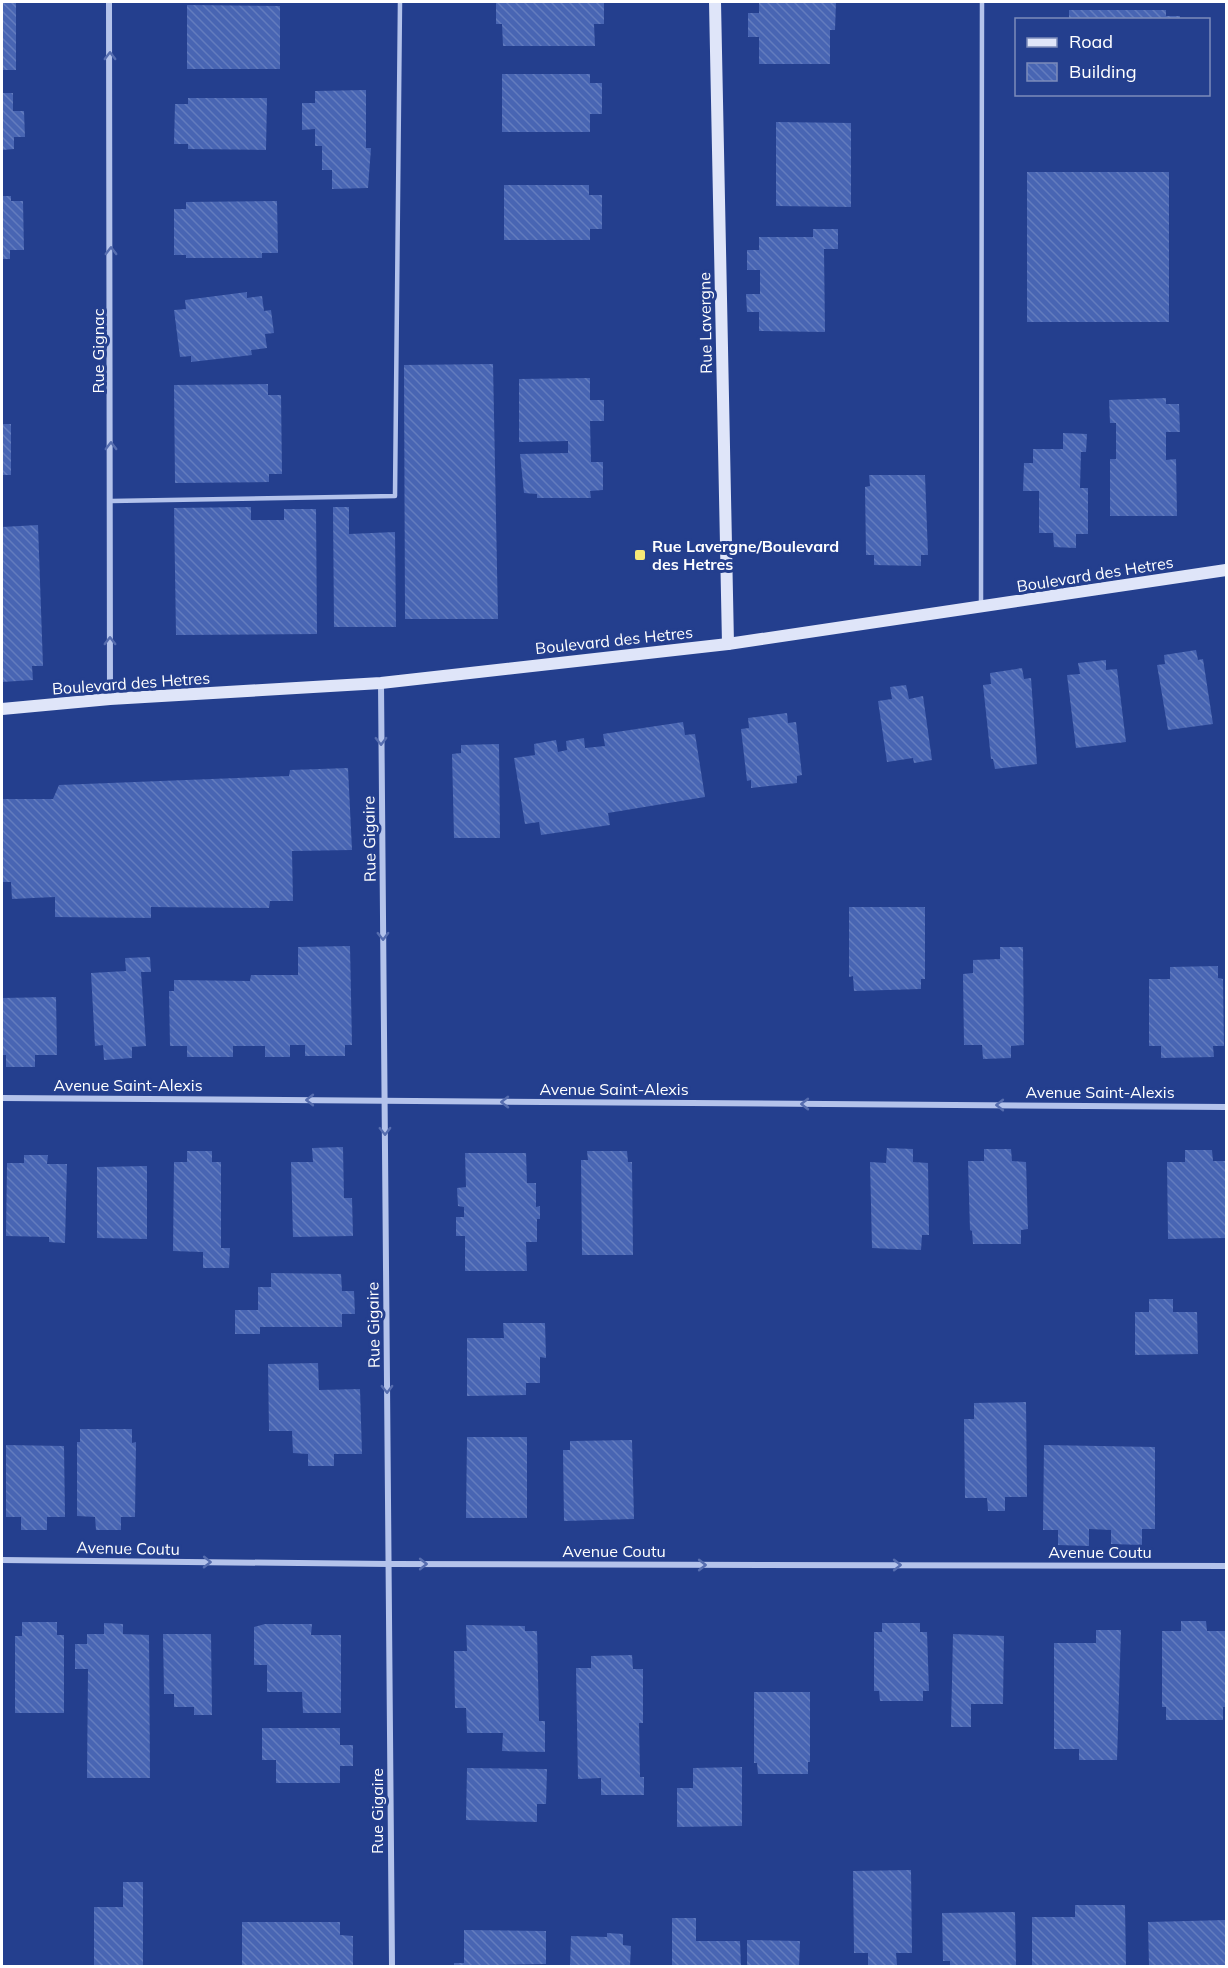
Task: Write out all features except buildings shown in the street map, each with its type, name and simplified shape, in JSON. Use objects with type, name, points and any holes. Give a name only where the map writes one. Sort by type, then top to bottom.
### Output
[{"type":"street","name":"Rue Gignac","points":[[109,2],[110,699]]},
{"type":"street","name":"Rue Lavergne","points":[[715,2],[728,644]]},
{"type":"street","name":"Boulevard des Hetres","points":[[2,709],[110,699],[381,683],[728,644],[1227,570]]},
{"type":"street","name":"Rue Gigaire","points":[[381,683],[392,1966]]},
{"type":"street","name":"Avenue Saint-Alexis","points":[[2,1098],[1227,1107]]},
{"type":"street","name":"Avenue Coutu","points":[[2,1560],[388,1564],[1227,1566]]},
{"type":"lane","points":[[111,501],[395,496],[400,2]]},
{"type":"lane","points":[[981,608],[982,2]]},
{"type":"place","name":"Rue Lavergne/Boulevard des Hetres","points":[[640,555]]}]
